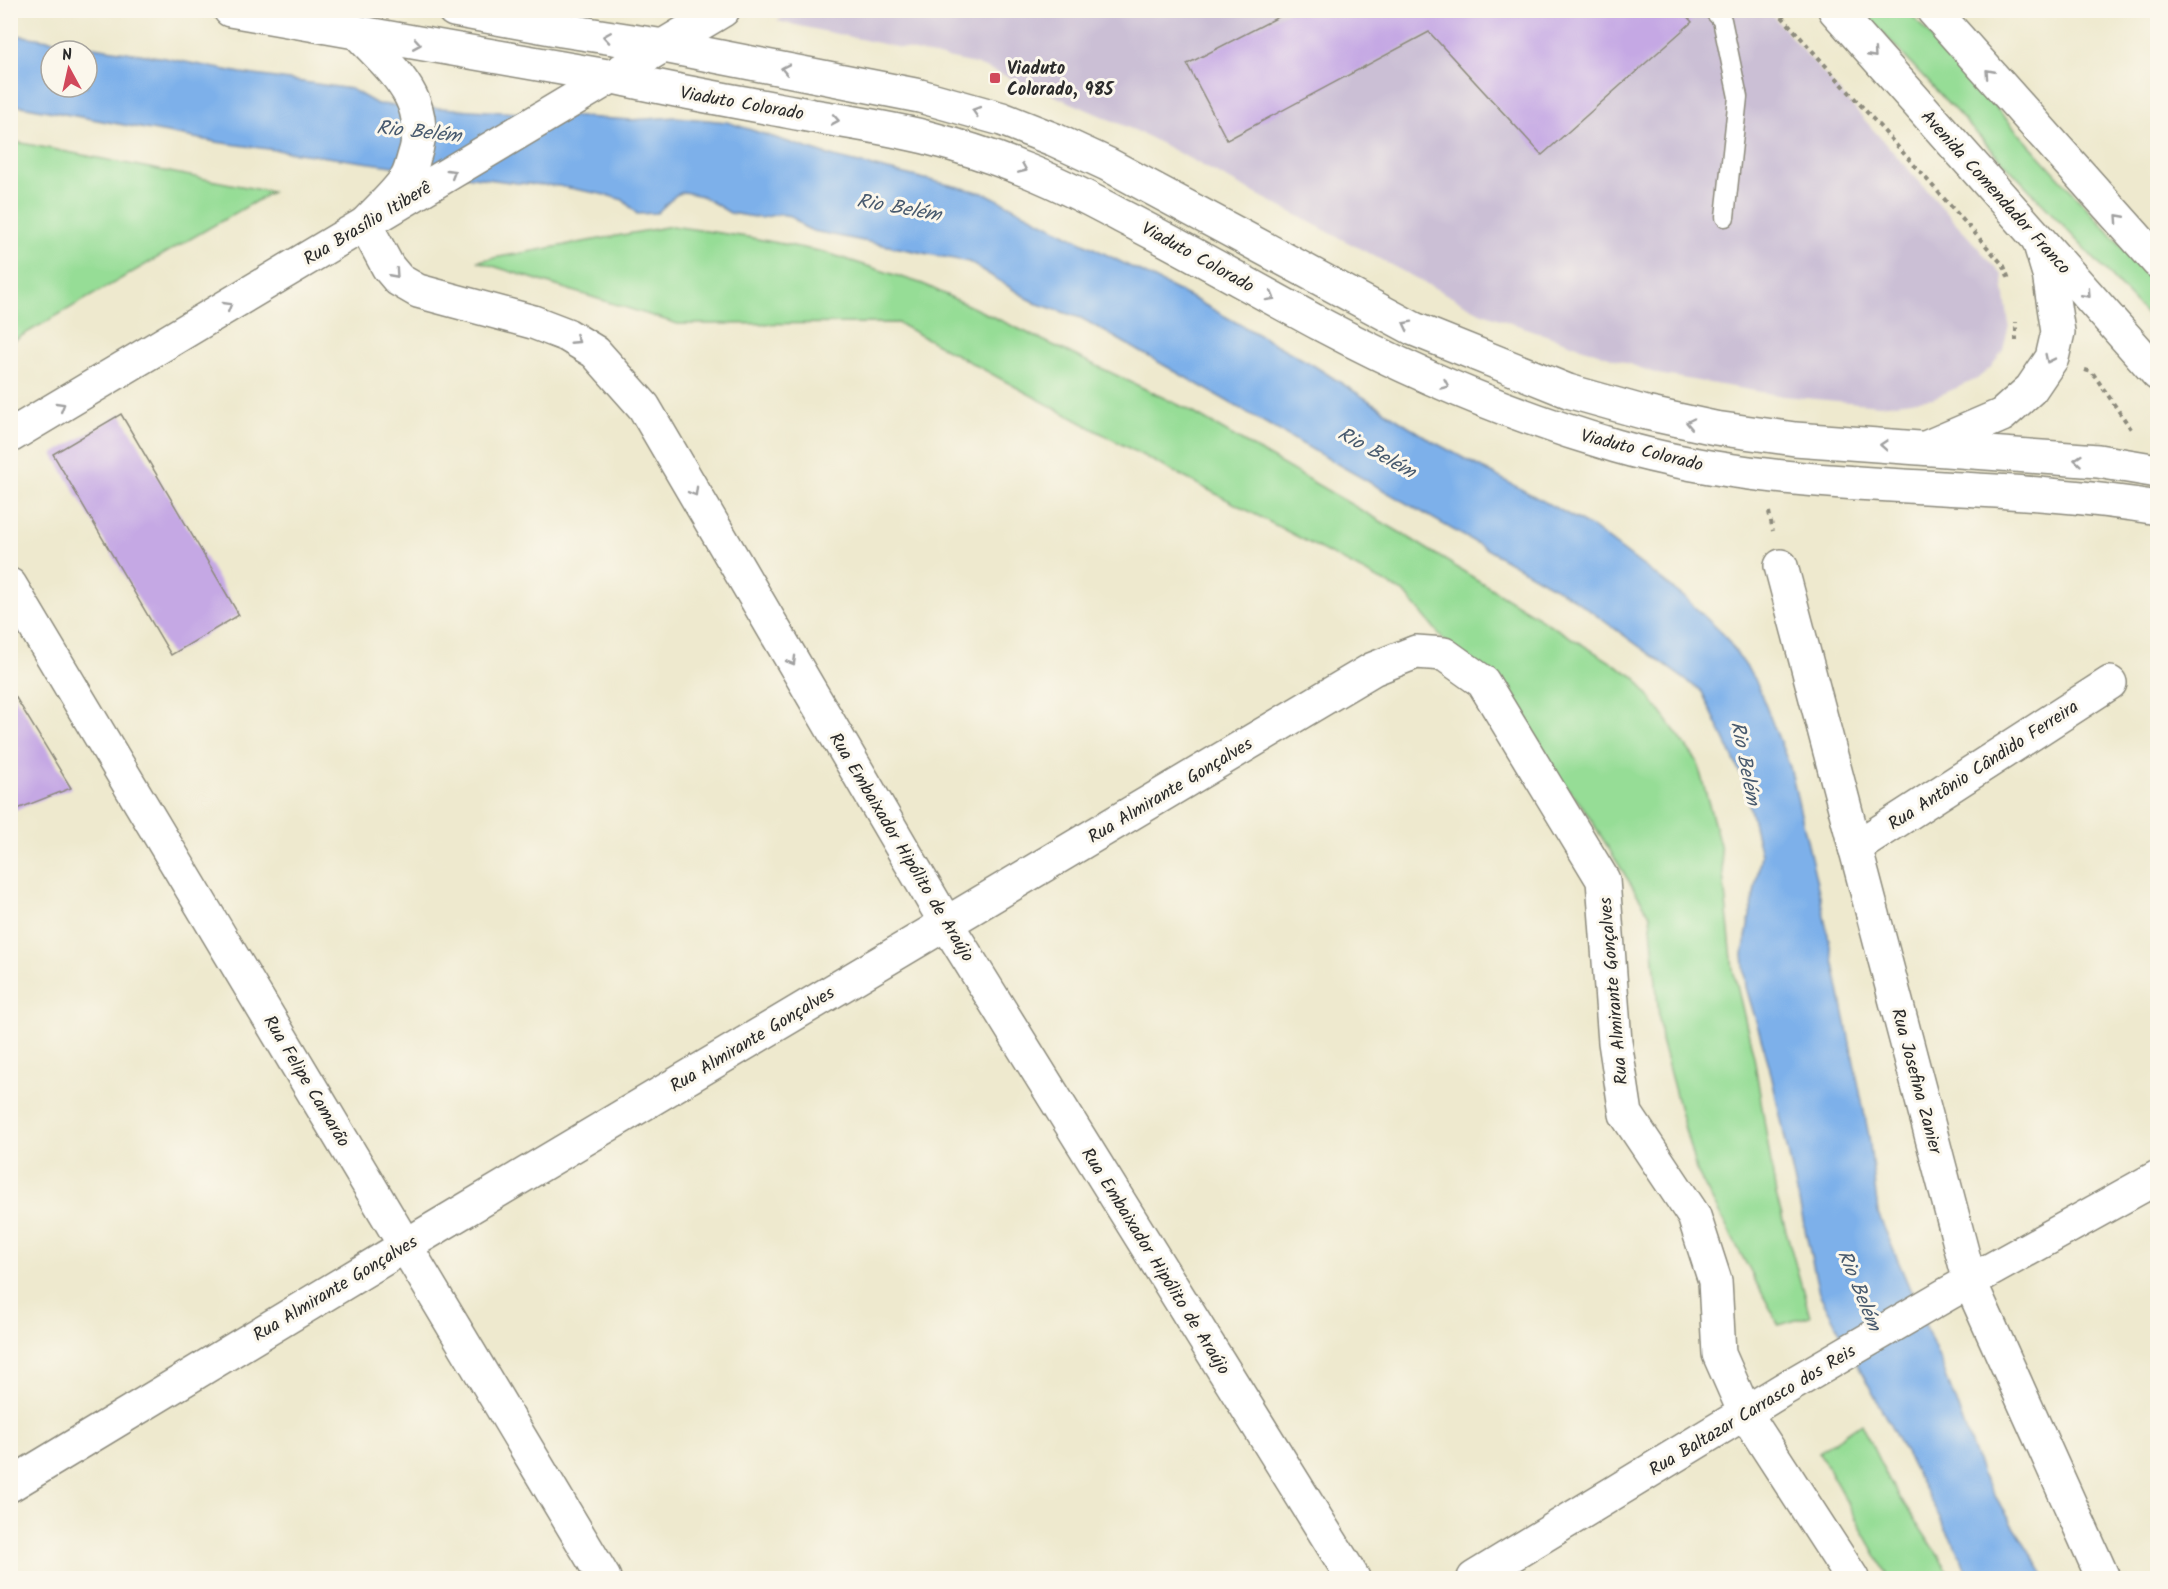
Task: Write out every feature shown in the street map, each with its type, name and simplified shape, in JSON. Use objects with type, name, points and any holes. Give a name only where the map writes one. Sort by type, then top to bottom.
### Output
[{"type":"street","name":"Viaduto Colorado","points":[[230,10],[613,76],[672,90],[924,136],[967,149],[1021,168],[1088,199],[1356,343],[1472,397],[1545,424],[1620,447],[1702,466],[1760,473],[1864,483],[2048,493],[2157,508]]},
{"type":"street","name":"Viaduto Colorado","points":[[454,10],[664,46],[920,96],[1012,123],[1055,140],[1147,184],[1414,329],[1568,392],[1646,413],[1715,428],[1796,439],[2098,461],[2157,471]]},
{"type":"street","name":"Rua Brasílio Itiberê","points":[[10,436],[723,10]]},
{"type":"street","name":"Avenida Comendador Franco","points":[[1835,10],[2157,374]]},
{"type":"street","points":[[1934,10],[2157,262]]},
{"type":"street","points":[[359,34],[399,77],[415,103],[419,120],[418,145],[407,178],[365,224]]},
{"type":"street","name":"Rua Embaixador Hipólito de Araújo","points":[[365,224],[388,267],[399,280],[418,291],[533,322],[567,334],[595,352],[644,407],[946,923],[1353,1578]]},
{"type":"street","points":[[1926,448],[2002,416],[2031,389],[2052,358],[2058,332],[2049,274],[2039,241]]},
{"type":"street","name":"Rua Josefina Zanier","points":[[1781,566],[1855,848],[1959,1287],[2103,1578]]},
{"type":"street","name":"Rua Felipe Camarão","points":[[10,585],[604,1578]]},
{"type":"street","name":"Rua Almirante Gonçalves","points":[[10,1485],[405,1246],[1373,669],[1416,652],[1444,654],[1484,682],[1603,880],[1615,1041],[1626,1114],[1694,1216],[1715,1281],[1719,1354],[1745,1413],[1852,1578]]},
{"type":"street","name":"Rua Antônio Cândido Ferreira","points":[[1855,848],[2110,683]]},
{"type":"street","name":"Rua Baltazar Carrasco dos Reis","points":[[1474,1578],[1784,1389],[1959,1287],[2153,1187]]},
{"type":"lane","points":[[1713,10],[1722,20],[1738,97],[1725,217]]},
{"type":"path","points":[[1776,10],[2004,266],[2013,292]]},
{"type":"path","points":[[2015,344],[2016,312]]},
{"type":"path","points":[[2092,372],[2134,433]]},
{"type":"path","points":[[1760,473],[1781,566]]},
{"type":"shaded area","points":[[795,10],[1768,11],[2002,275],[2009,325],[2003,350],[1991,367],[1977,379],[1933,398],[1880,405],[1784,396],[1658,374],[1480,312],[1141,133],[1034,87],[975,64],[777,21]]},
{"type":"green space","points":[[1862,11],[1908,11],[2157,285],[2157,326]]},
{"type":"green space","points":[[11,141],[272,192],[11,342]]},
{"type":"green space","points":[[672,226],[747,237],[824,252],[923,284],[1187,409],[1406,536],[1635,677],[1697,761],[1720,845],[1733,969],[1754,1057],[1776,1195],[1810,1316],[1779,1325],[1696,1170],[1661,1040],[1650,915],[1583,807],[1405,593],[1119,443],[898,323],[678,324],[477,261]]},
{"type":"green space","points":[[1861,1423],[1889,1481],[1953,1578],[1889,1578],[1819,1452]]},
{"type":"water","name":"Rio Belém","points":[[10,34],[42,39],[39,39],[39,99],[99,99],[99,48],[241,73],[351,89],[377,104],[631,120],[676,117],[727,122],[834,157],[987,194],[1192,298],[1313,365],[1432,441],[1593,528],[1684,597],[1724,635],[1755,679],[1790,767],[1820,896],[1869,1136],[1878,1213],[1944,1370],[1982,1475],[2046,1578],[1968,1578],[1961,1557],[1819,1293],[1769,1065],[1746,987],[1743,954],[1761,855],[1743,779],[1702,692],[1571,597],[1081,318],[1035,303],[969,262],[813,231],[791,216],[779,214],[761,218],[730,213],[702,196],[684,192],[676,195],[657,213],[637,214],[623,200],[559,186],[517,183],[216,142],[11,104]]},
{"type":"building","points":[[1292,10],[1681,10],[1692,22],[1542,155],[1429,32],[1227,140],[1187,64]]},
{"type":"building","points":[[121,414],[239,615],[171,655],[53,454]]},
{"type":"building","points":[[10,688],[71,788],[10,812]]},
{"type":"place","name":"Viaduto Colorado, 985","points":[[995,78]]}]
